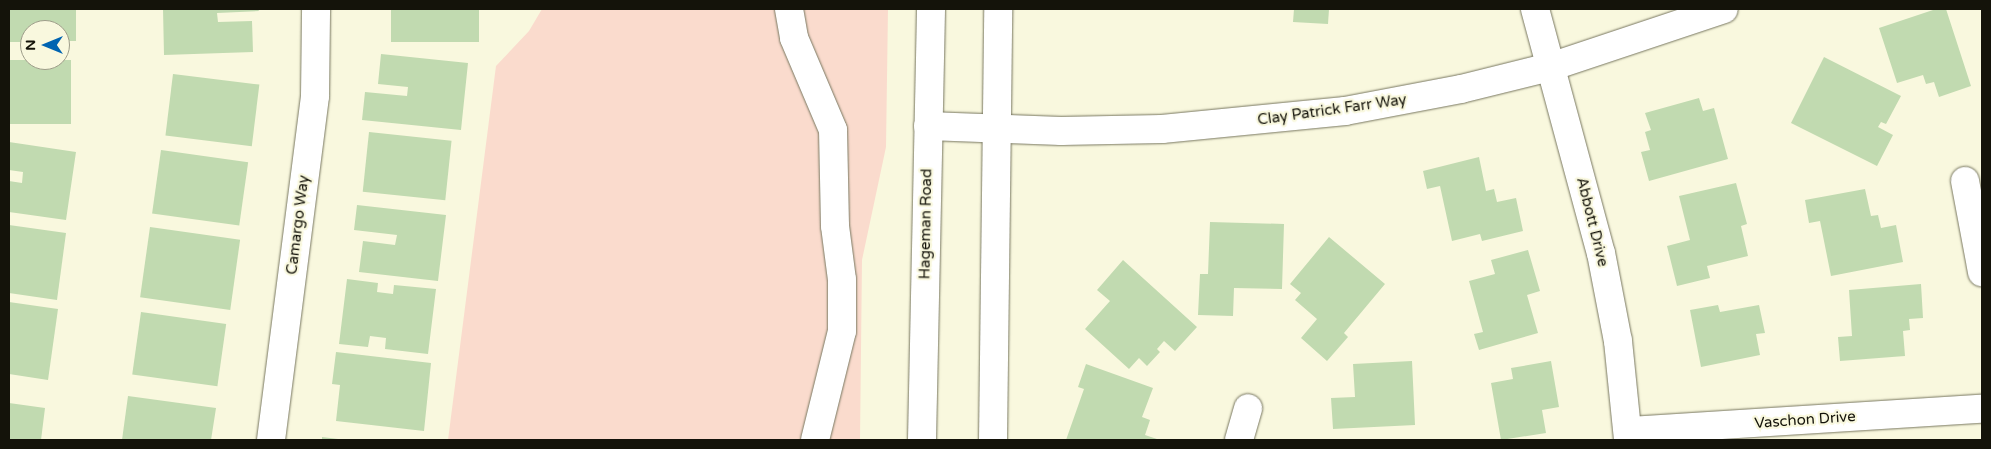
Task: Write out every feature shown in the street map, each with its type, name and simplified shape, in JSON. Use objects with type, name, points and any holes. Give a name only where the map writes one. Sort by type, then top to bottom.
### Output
[{"type":"street","name":"Camargo Way","points":[[271,440],[315,96],[316,9]]},
{"type":"street","points":[[789,9],[794,38],[833,130],[835,226],[842,280],[842,331],[815,440]]},
{"type":"street","name":"Hageman Road","points":[[922,440],[931,9]]},
{"type":"street","points":[[993,440],[998,9]]},
{"type":"street","name":"Abbott Drive","points":[[1535,9],[1601,252],[1618,341],[1628,436]]},
{"type":"street","name":"Clay Patrick Farr Way","points":[[928,126],[997,130],[1162,129],[1254,122],[1364,108],[1461,89],[1550,67],[1724,9]]},
{"type":"street","points":[[1965,181],[1982,272]]},
{"type":"street","points":[[1240,440],[1248,408]]},
{"type":"street","name":"Vaschon Drive","points":[[1628,436],[1982,409]]},
{"type":"shaded area","points":[[542,9],[888,9],[886,147],[862,260],[860,440],[448,440],[496,66],[529,31]]},
{"type":"building","points":[[9,9],[76,9],[76,41],[70,41],[70,20],[20,20],[20,42],[9,42]]},
{"type":"building","points":[[163,9],[258,9],[259,11],[217,13],[218,22],[252,21],[253,52],[164,55]]},
{"type":"building","points":[[391,9],[479,9],[479,42],[391,42]]},
{"type":"building","points":[[1294,9],[1329,9],[1328,24],[1293,22]]},
{"type":"building","points":[[1936,9],[1946,9],[1971,86],[1939,97],[1934,82],[1926,84],[1923,75],[1897,83],[1879,28]]},
{"type":"building","points":[[381,54],[468,63],[461,130],[362,120],[365,92],[407,96],[408,87],[378,84]]},
{"type":"building","points":[[1824,57],[1901,96],[1886,124],[1881,122],[1878,127],[1893,135],[1877,166],[1791,123]]},
{"type":"building","points":[[9,60],[20,60],[20,70],[70,70],[71,60],[71,124],[9,124]]},
{"type":"building","points":[[173,74],[259,85],[252,146],[165,136]]},
{"type":"building","points":[[1699,98],[1703,111],[1714,108],[1728,159],[1649,181],[1641,152],[1650,150],[1645,132],[1651,130],[1645,113]]},
{"type":"building","points":[[369,132],[452,141],[445,200],[363,192]]},
{"type":"building","points":[[9,142],[76,152],[66,220],[9,212],[9,181],[22,183],[23,172],[9,170]]},
{"type":"building","points":[[161,150],[248,162],[239,226],[152,213]]},
{"type":"building","points":[[1479,157],[1486,191],[1494,189],[1497,202],[1516,198],[1523,231],[1482,241],[1480,234],[1452,241],[1440,186],[1427,189],[1423,171]]},
{"type":"building","points":[[1736,183],[1747,224],[1741,226],[1748,256],[1707,266],[1710,278],[1677,286],[1667,246],[1690,240],[1679,196]]},
{"type":"building","points":[[1865,189],[1871,216],[1878,215],[1881,228],[1896,225],[1903,262],[1831,276],[1820,221],[1809,223],[1805,200]]},
{"type":"building","points":[[357,205],[446,215],[438,281],[359,272],[363,241],[395,245],[397,235],[354,230]]},
{"type":"building","points":[[1210,222],[1284,224],[1282,289],[1234,288],[1233,316],[1198,315],[1200,274],[1208,274]]},
{"type":"building","points":[[9,225],[66,233],[57,300],[9,293]]},
{"type":"building","points":[[150,227],[240,240],[230,310],[140,297]]},
{"type":"building","points":[[1329,237],[1385,284],[1344,333],[1348,337],[1327,361],[1301,338],[1317,319],[1295,300],[1301,293],[1290,284]]},
{"type":"building","points":[[1528,250],[1540,291],[1527,295],[1538,333],[1479,350],[1474,334],[1483,332],[1469,281],[1495,274],[1491,260]]},
{"type":"building","points":[[1123,260],[1197,327],[1175,351],[1164,341],[1157,349],[1160,352],[1147,366],[1139,358],[1129,369],[1085,329],[1110,301],[1097,290]]},
{"type":"building","points":[[347,279],[378,283],[377,292],[393,294],[394,285],[436,289],[428,354],[385,349],[386,338],[370,336],[368,347],[339,344]]},
{"type":"building","points":[[1921,284],[1923,318],[1909,319],[1910,330],[1903,331],[1905,356],[1840,361],[1838,337],[1852,336],[1849,290]]},
{"type":"building","points":[[9,302],[58,309],[48,380],[9,374]]},
{"type":"building","points":[[1718,305],[1720,312],[1759,305],[1765,333],[1756,334],[1760,355],[1701,367],[1690,310]]},
{"type":"building","points":[[141,312],[226,324],[217,386],[132,374]]},
{"type":"building","points":[[336,352],[431,363],[424,431],[336,421],[340,385],[332,384]]},
{"type":"building","points":[[1412,361],[1415,425],[1333,429],[1331,398],[1355,397],[1353,364]]},
{"type":"building","points":[[1551,361],[1559,407],[1542,410],[1546,433],[1501,440],[1491,383],[1513,379],[1511,368]]},
{"type":"building","points":[[1086,364],[1153,388],[1142,417],[1150,420],[1145,435],[1160,440],[1066,440],[1084,389],[1078,387]]},
{"type":"building","points":[[128,396],[216,408],[211,440],[122,440]]},
{"type":"building","points":[[9,403],[45,408],[41,440],[9,440]]},
{"type":"building","points":[[322,437],[338,439],[338,440],[322,440]]}]
